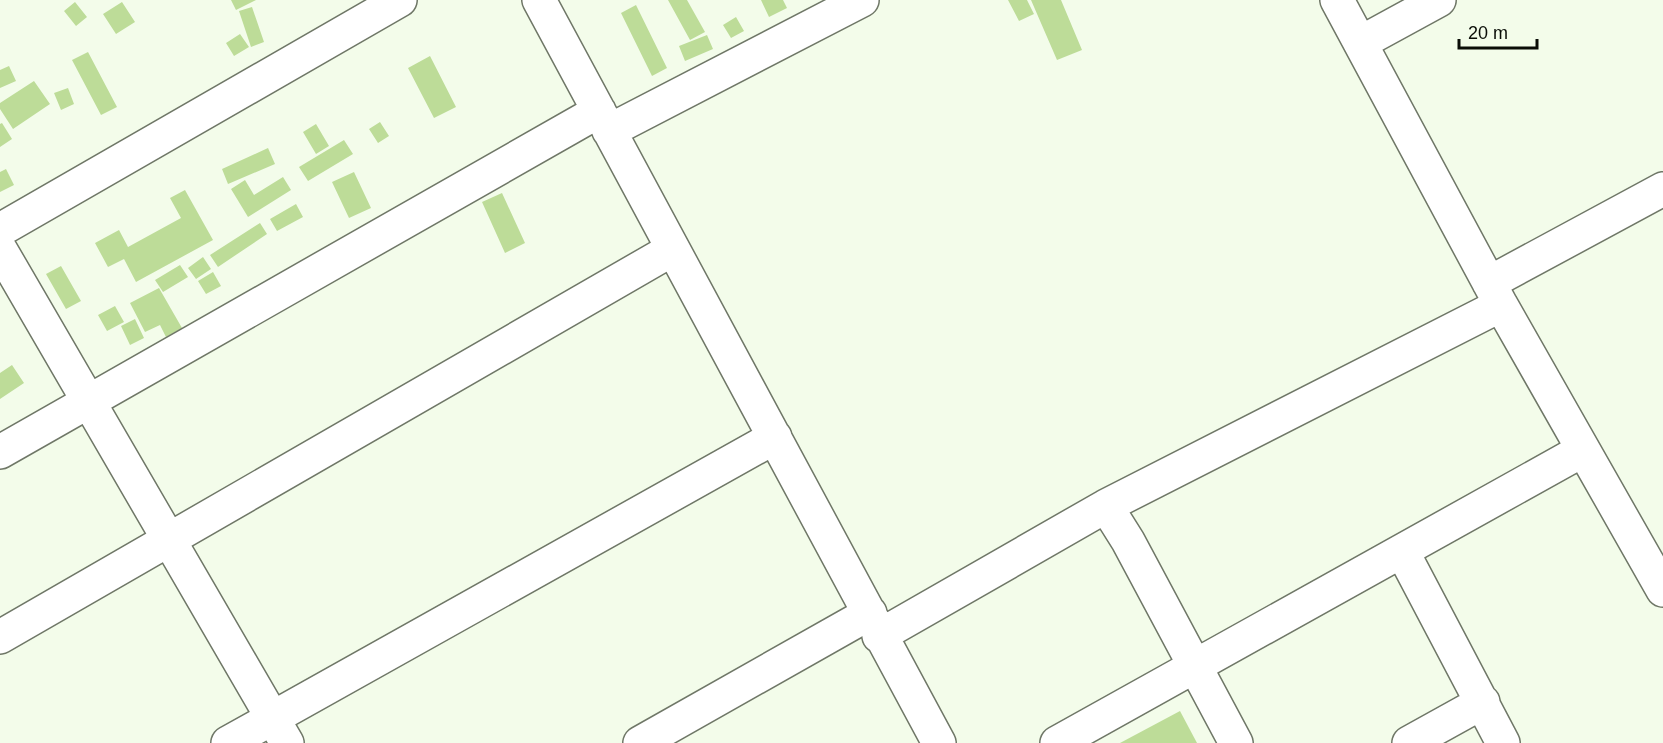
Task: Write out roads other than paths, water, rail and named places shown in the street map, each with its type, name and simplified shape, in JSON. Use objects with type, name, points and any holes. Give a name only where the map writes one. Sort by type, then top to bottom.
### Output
[{"type":"street","points":[[0,230],[400,0]]},
{"type":"street","points":[[539,0],[939,743]]},
{"type":"street","points":[[1337,0],[1362,42],[1495,294],[1663,590]]},
{"type":"street","points":[[1362,42],[1439,0]]},
{"type":"street","points":[[0,452],[89,401],[604,121],[851,2]]},
{"type":"street","points":[[640,743],[1107,506],[1495,294],[1663,189]]},
{"type":"street","points":[[0,249],[171,539],[279,730]]},
{"type":"street","points":[[0,637],[673,249]]},
{"type":"street","points":[[228,743],[279,730],[775,436]]},
{"type":"street","points":[[1057,743],[1583,450]]},
{"type":"street","points":[[1107,506],[1236,743]]},
{"type":"street","points":[[1402,551],[1503,743]]},
{"type":"street","points":[[1409,743],[1483,702]]}]
